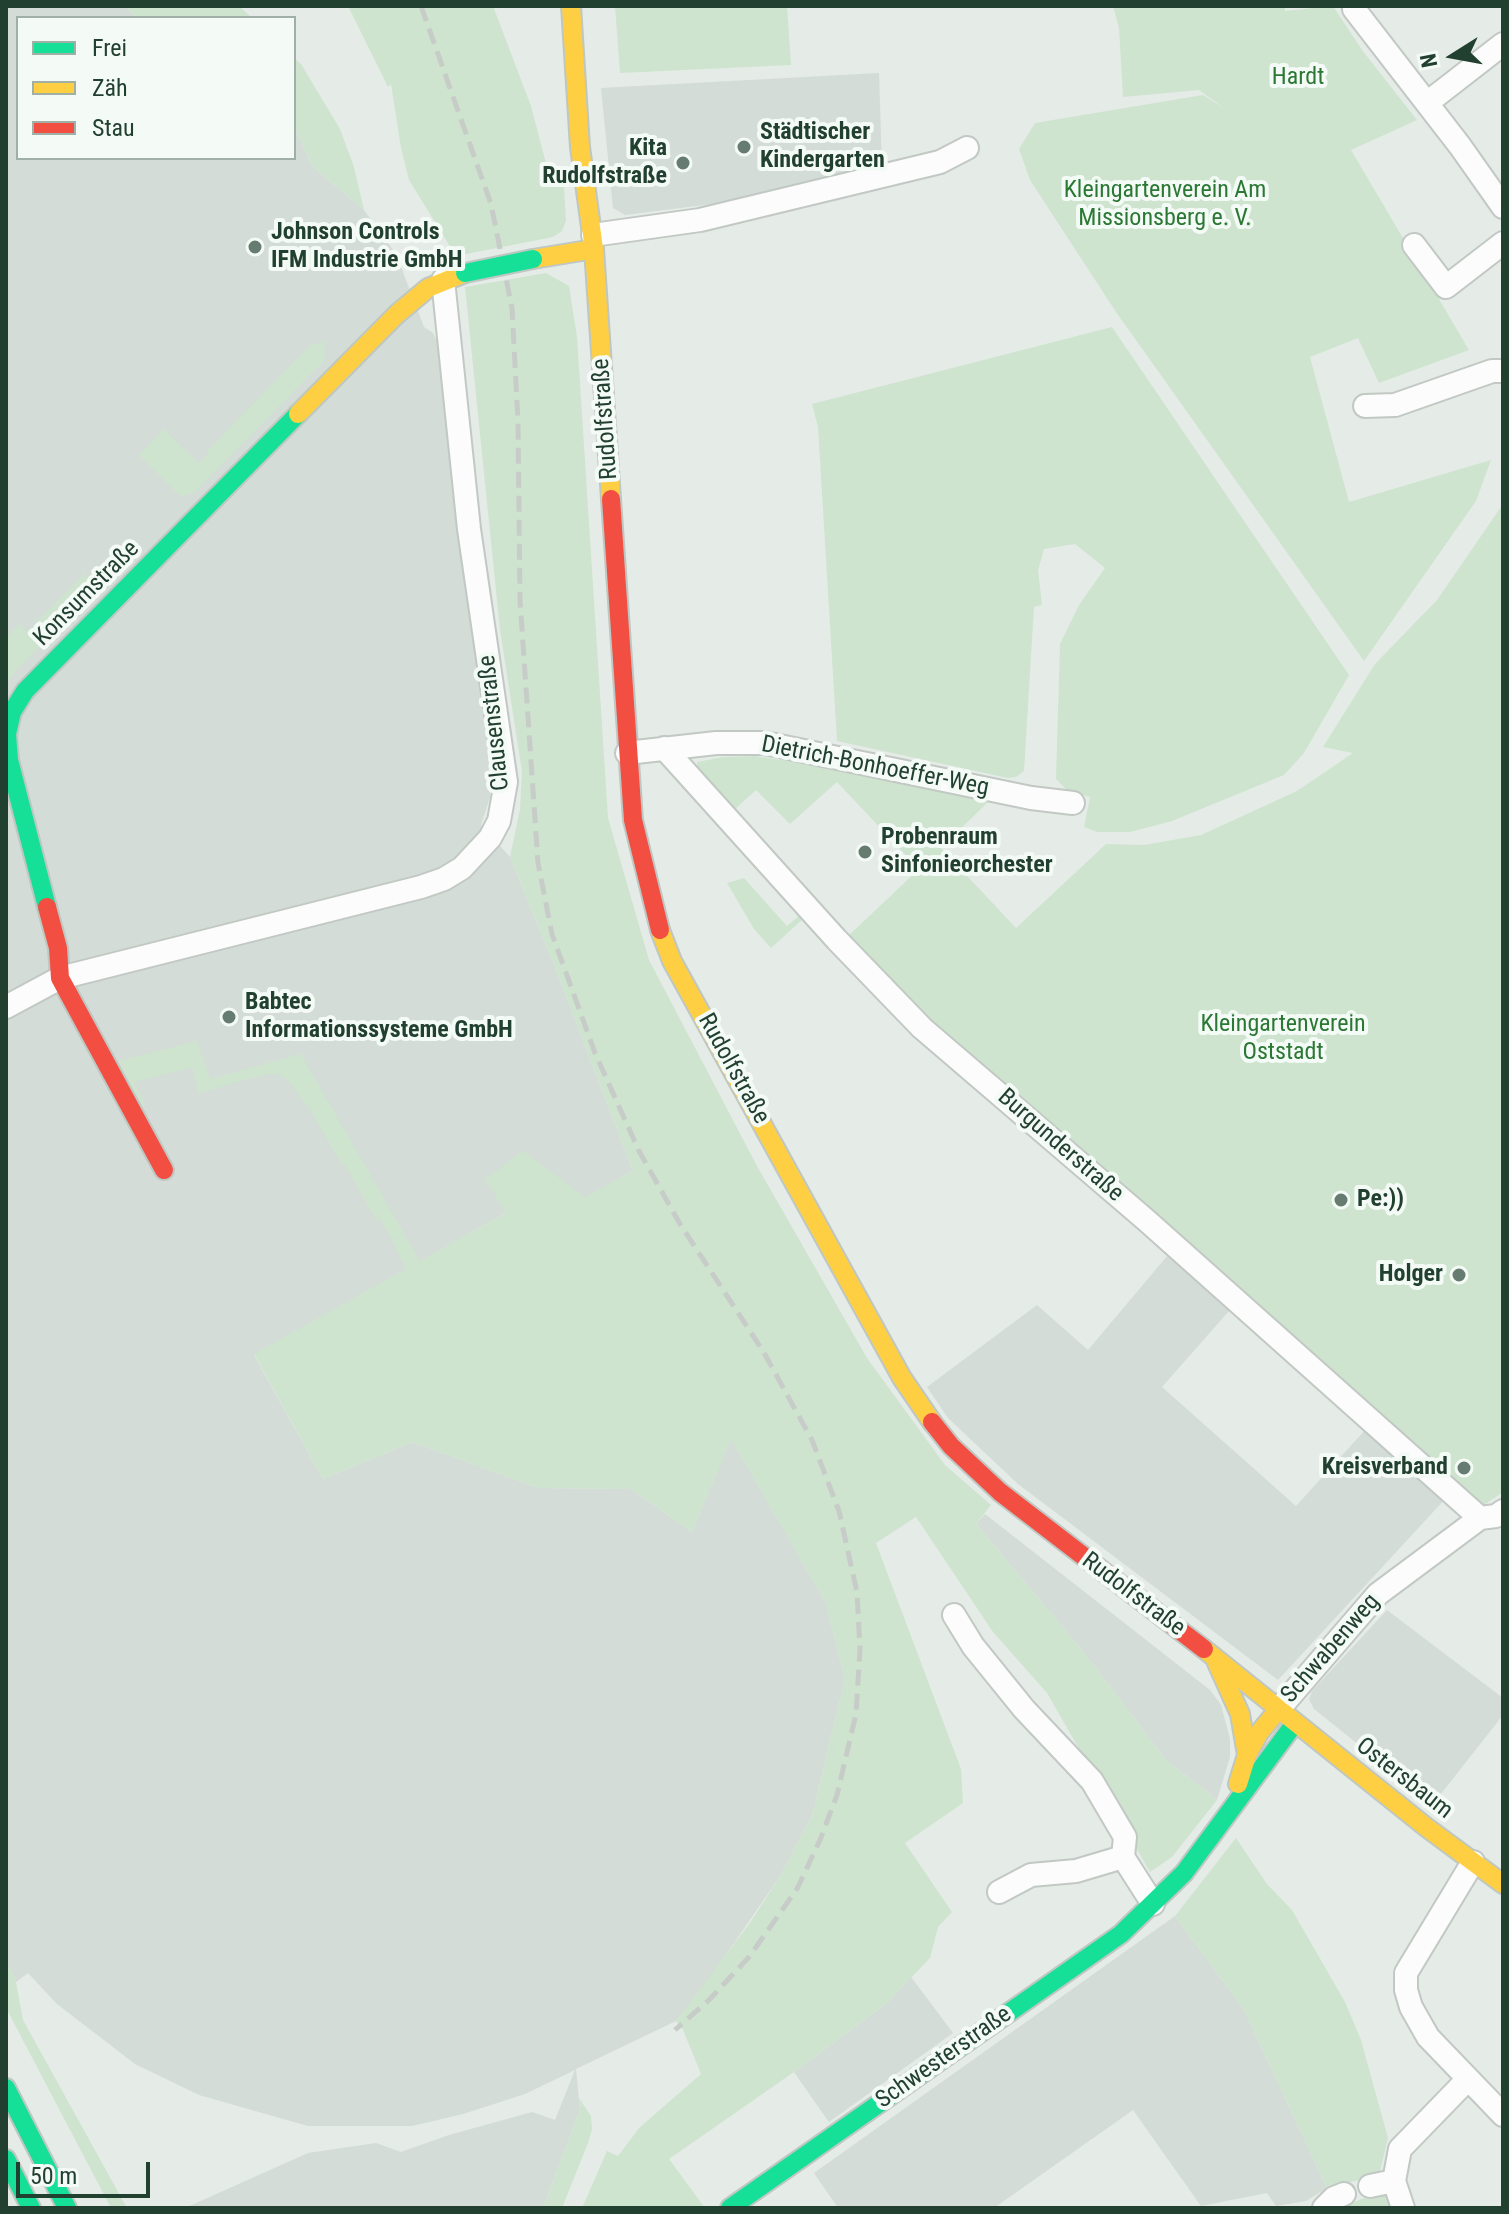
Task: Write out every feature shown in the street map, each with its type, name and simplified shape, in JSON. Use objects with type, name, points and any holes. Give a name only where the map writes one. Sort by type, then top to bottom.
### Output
[{"type":"main road","name":"Rudolfstraße","points":[[571,6],[580,147],[594,242],[633,820],[655,916],[672,961],[919,1404],[951,1446],[1000,1492],[1287,1716]]},
{"type":"main road","name":"Konsumstraße","points":[[164,1170],[60,978],[58,948],[9,760],[7,734],[12,712],[25,691],[397,314],[428,288],[465,273],[594,242]]},
{"type":"main road","points":[[1214,1656],[1240,1714],[1247,1755]]},
{"type":"main road","name":"Schwesterstraße","points":[[1230,1811],[1247,1755],[1259,1733],[1287,1716]]},
{"type":"main road","name":"Schwesterstraße","points":[[730,2208],[1110,1943],[1193,1863],[1230,1811],[1287,1716]]},
{"type":"main road","name":"Ostersbaum","points":[[1287,1716],[1503,1884]]},
{"type":"main road","points":[[6,2088],[67,2208]]},
{"type":"main road","points":[[6,2159],[31,2208]]},
{"type":"street","points":[[1355,7],[1503,207]]},
{"type":"street","points":[[1427,103],[1503,44]]},
{"type":"street","points":[[594,242],[700,220],[940,162],[967,148]]},
{"type":"street","points":[[1414,245],[1446,287],[1503,243]]},
{"type":"street","name":"Clausenstraße","points":[[6,1007],[60,978],[444,879],[462,868],[490,838],[499,821],[506,782],[469,529],[443,280]]},
{"type":"street","points":[[1365,406],[1395,405],[1492,371],[1503,371]]},
{"type":"street","name":"Dietrich-Bonhoeffer-Weg","points":[[627,753],[716,743],[765,743],[1031,798],[1073,803]]},
{"type":"street","name":"Burgunderstraße","points":[[664,748],[847,951],[922,1028],[1496,1517]]},
{"type":"street","name":"Schwabenweg","points":[[1287,1716],[1378,1594],[1496,1517]]},
{"type":"street","points":[[954,1615],[973,1646],[1024,1709],[1092,1781],[1125,1837],[1123,1857],[1153,1904]]},
{"type":"street","points":[[999,1892],[1031,1875],[1046,1871],[1076,1871],[1123,1857]]},
{"type":"street","points":[[1473,1862],[1406,1973],[1406,1990],[1411,2007],[1428,2037],[1503,2115]]},
{"type":"street","points":[[1403,2208],[1394,2181],[1400,2149],[1467,2080]]},
{"type":"street","points":[[1370,2186],[1394,2181]]},
{"type":"street","points":[[1324,2208],[1334,2198],[1344,2194]]},
{"type":"shaded area","points":[[6,6],[125,6],[135,16],[16,16],[16,160],[296,160],[296,130],[312,166],[364,210],[396,254],[424,327],[433,333],[438,343],[456,507],[490,741],[490,797],[481,825],[510,857],[633,1171],[585,1198],[506,1213],[254,1355],[323,1479],[412,1442],[539,1488],[631,1489],[692,1532],[731,1438],[826,1603],[845,1679],[813,1813],[781,1875],[701,1991],[676,2021],[576,2069],[580,2110],[543,2208],[185,2208],[308,2153],[376,2143],[401,2152],[532,2112],[555,2120],[575,2070],[525,2094],[412,2126],[308,2126],[199,2095],[135,2064],[57,2004],[28,1973],[16,1982],[6,1961]]},
{"type":"shaded area","name":"Städtischer Kindergarten","points":[[879,73],[882,167],[712,204],[625,215],[613,208],[601,88]]},
{"type":"shaded area","points":[[1168,1255],[1229,1311],[1162,1387],[1296,1506],[1367,1428],[1446,1498],[1278,1680],[1018,1484],[948,1418],[927,1387],[1037,1305],[1088,1350]]},
{"type":"shaded area","points":[[985,1514],[1210,1690],[1221,1705],[1230,1739],[1230,1757],[1217,1800],[1166,1760],[1082,1650],[976,1524]]},
{"type":"shaded area","points":[[1387,1610],[1503,1698],[1503,1715],[1433,1804],[1314,1709],[1309,1699],[1312,1691]]},
{"type":"shaded area","points":[[1175,1916],[1244,2010],[1327,2188],[1306,2201],[1276,2206],[1267,2193],[1201,2206],[1133,2110],[994,2208],[838,2208],[814,2173]]},
{"type":"shaded area","points":[[911,1977],[953,2033],[829,2122],[794,2072],[888,2002]]},
{"type":"green space","points":[[125,6],[239,6],[250,16],[135,16]]},
{"type":"green space","points":[[348,6],[493,6],[531,106],[548,171],[563,170],[566,221],[562,231],[553,237],[456,256],[409,180],[391,84],[388,87]]},
{"type":"green space","points":[[615,6],[787,6],[791,65],[620,73]]},
{"type":"green space","name":"Kleingartenverein Am Missionsberg e. V.","points":[[1113,6],[1285,6],[1285,11],[1333,6],[1362,50],[1417,120],[1351,150],[1469,350],[1379,383],[1358,338],[1310,357],[1349,502],[1491,460],[1476,501],[1364,661],[1116,312],[1030,180],[1019,149],[1035,123],[1203,95],[1225,109],[1199,90],[1123,97],[1119,28]]},
{"type":"green space","points":[[296,60],[340,129],[354,167],[364,210],[312,166],[296,130]]},
{"type":"green space","points":[[546,273],[569,286],[577,337],[608,818],[649,960],[757,1166],[867,1358],[945,1465],[991,1505],[976,1524],[1082,1650],[1166,1760],[1217,1800],[1172,1857],[1150,1872],[1047,1693],[993,1632],[916,1517],[876,1543],[961,1769],[963,1803],[905,1843],[952,1912],[938,1927],[930,1958],[888,2002],[669,2159],[705,2208],[582,2208],[607,2151],[618,2156],[639,2128],[701,2074],[683,2030],[676,2021],[749,1924],[781,1875],[813,1813],[845,1679],[826,1603],[731,1439],[692,1532],[631,1489],[539,1488],[412,1442],[323,1479],[254,1354],[406,1269],[380,1218],[376,1220],[345,1165],[342,1165],[309,1108],[288,1080],[278,1074],[263,1075],[199,1093],[192,1067],[134,1082],[146,1106],[143,1107],[118,1061],[197,1041],[210,1079],[301,1054],[420,1261],[506,1213],[485,1179],[523,1151],[585,1197],[633,1171],[510,857],[520,809],[522,772],[500,630],[465,287]]},
{"type":"green space","points":[[1112,327],[1349,675],[1304,753],[1284,775],[1172,821],[1130,832],[1097,832],[1084,827],[1090,797],[1068,791],[1056,779],[1060,644],[1079,605],[1105,568],[1075,544],[1044,549],[1038,570],[1042,605],[1034,607],[1024,771],[1008,778],[837,741],[818,427],[812,404]]},
{"type":"green space","points":[[324,341],[326,356],[322,363],[194,493],[182,496],[176,492],[139,455],[164,429],[199,463],[208,454],[207,451],[313,342],[317,345]]},
{"type":"green space","name":"Kleingartenverein Oststadt","points":[[1503,504],[1503,1492],[1481,1507],[923,1017],[846,938],[919,869],[837,782],[790,824],[756,790],[734,810],[698,773],[697,762],[755,756],[988,802],[941,848],[1016,928],[1106,844],[1144,845],[1201,835],[1297,791],[1353,753],[1323,747],[1375,664],[1437,600]]},
{"type":"green space","points":[[85,573],[93,586],[91,595],[17,669],[6,684],[6,638],[19,624],[27,631]]},
{"type":"green space","points":[[744,878],[787,926],[800,915],[803,919],[771,948],[754,929],[727,883]]},
{"type":"green space","points":[[1236,1838],[1267,1884],[1292,1910],[1345,2002],[1361,2040],[1388,2138],[1380,2171],[1367,2178],[1327,2188],[1244,2010],[1175,1916]]},
{"type":"green space","points":[[6,1961],[16,1982],[23,2020],[127,2208],[111,2208],[6,2008]]},
{"type":"green space","points":[[579,2098],[591,2116],[592,2129],[588,2143],[562,2208],[543,2208],[580,2110]]},
{"type":"green space","points":[[1380,2191],[1391,2195],[1399,2208],[1341,2208]]},
{"type":"railway","points":[[421,6],[491,204],[512,308],[518,421],[520,600],[538,863],[552,934],[595,1053],[639,1151],[680,1224],[763,1351],[812,1440],[839,1511],[857,1592],[860,1649],[856,1714],[837,1795],[820,1840],[797,1889],[749,1957],[709,2000],[675,2030]]},
{"type":"traffic: fast","points":[[465,273],[533,259]]},
{"type":"traffic: fast","points":[[47,907],[9,760],[7,734],[12,712],[25,691],[298,414]]},
{"type":"traffic: fast","points":[[730,2208],[1121,1934],[1184,1873],[1295,1723]]},
{"type":"traffic: fast","points":[[6,2088],[67,2208]]},
{"type":"traffic: fast","points":[[6,2159],[31,2208]]},
{"type":"traffic: slow","points":[[571,6],[580,147],[594,249],[611,499]]},
{"type":"traffic: slow","points":[[533,259],[594,249]]},
{"type":"traffic: slow","points":[[298,414],[397,314],[428,288],[465,273]]},
{"type":"traffic: slow","points":[[660,930],[672,961],[902,1378],[932,1422]]},
{"type":"traffic: slow","points":[[1204,1649],[1426,1827],[1503,1884]]},
{"type":"traffic: slow","points":[[1217,1663],[1240,1714],[1247,1755]]},
{"type":"traffic: slow","points":[[1238,1784],[1247,1755],[1259,1733],[1278,1710]]},
{"type":"traffic: jam","points":[[611,499],[633,820],[660,930]]},
{"type":"traffic: jam","points":[[47,907],[58,948],[60,978],[164,1170]]},
{"type":"traffic: jam","points":[[932,1422],[951,1446],[1000,1492],[1204,1649]]},
{"type":"place","name":"Städtischer Kindergarten","points":[[744,147]]},
{"type":"place","name":"Kita Rudolfstraße","points":[[683,163]]},
{"type":"place","name":"Johnson Controls IFM Industrie GmbH","points":[[255,247]]},
{"type":"place","name":"Probenraum Sinfonieorchester","points":[[865,852]]},
{"type":"place","name":"Babtec Informationssysteme GmbH","points":[[229,1017]]},
{"type":"place","name":"Pe:))","points":[[1341,1200]]},
{"type":"place","name":"Holger","points":[[1459,1275]]},
{"type":"place","name":"Kreisverband","points":[[1464,1468]]},
{"type":"park label","name":"Hardt","points":[[1298,78]]}]
